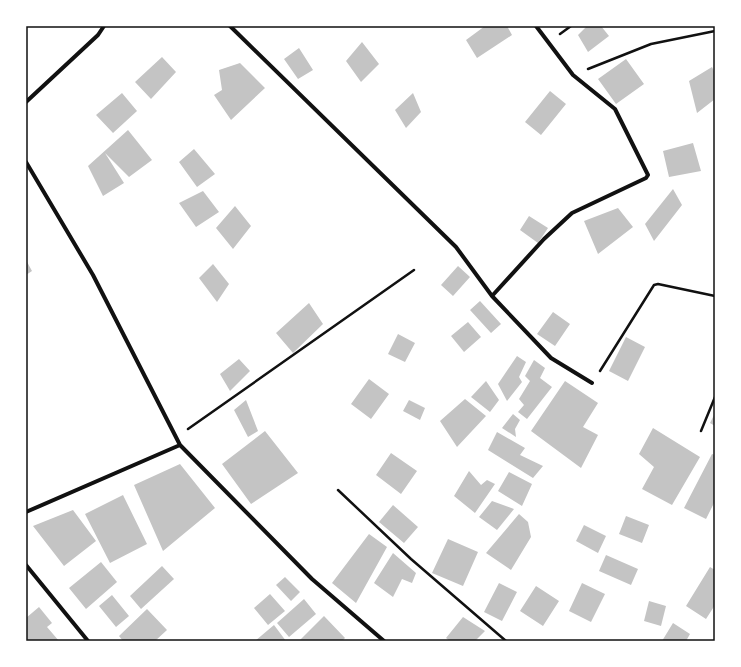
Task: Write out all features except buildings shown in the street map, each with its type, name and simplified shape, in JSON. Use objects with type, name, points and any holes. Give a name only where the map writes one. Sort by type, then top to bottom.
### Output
[{"type":"street","points":[[26,102],[98,35],[104,26]]},
{"type":"street","points":[[230,26],[456,247],[492,296],[551,358],[592,383]]},
{"type":"street","points":[[492,296],[544,239],[572,213],[646,178],[648,175],[615,109],[573,75],[536,26]]},
{"type":"street","points":[[26,162],[93,275],[180,445],[312,579],[384,641]]},
{"type":"street","points":[[26,512],[180,445]]},
{"type":"street","points":[[26,565],[88,641]]},
{"type":"path","points":[[573,75],[651,44],[715,31]]},
{"type":"path","points":[[176,438],[414,270]]},
{"type":"path","points":[[592,383],[654,285],[658,284],[715,296]]},
{"type":"path","points":[[702,430],[715,397]]},
{"type":"path","points":[[338,490],[411,559],[506,641]]}]
